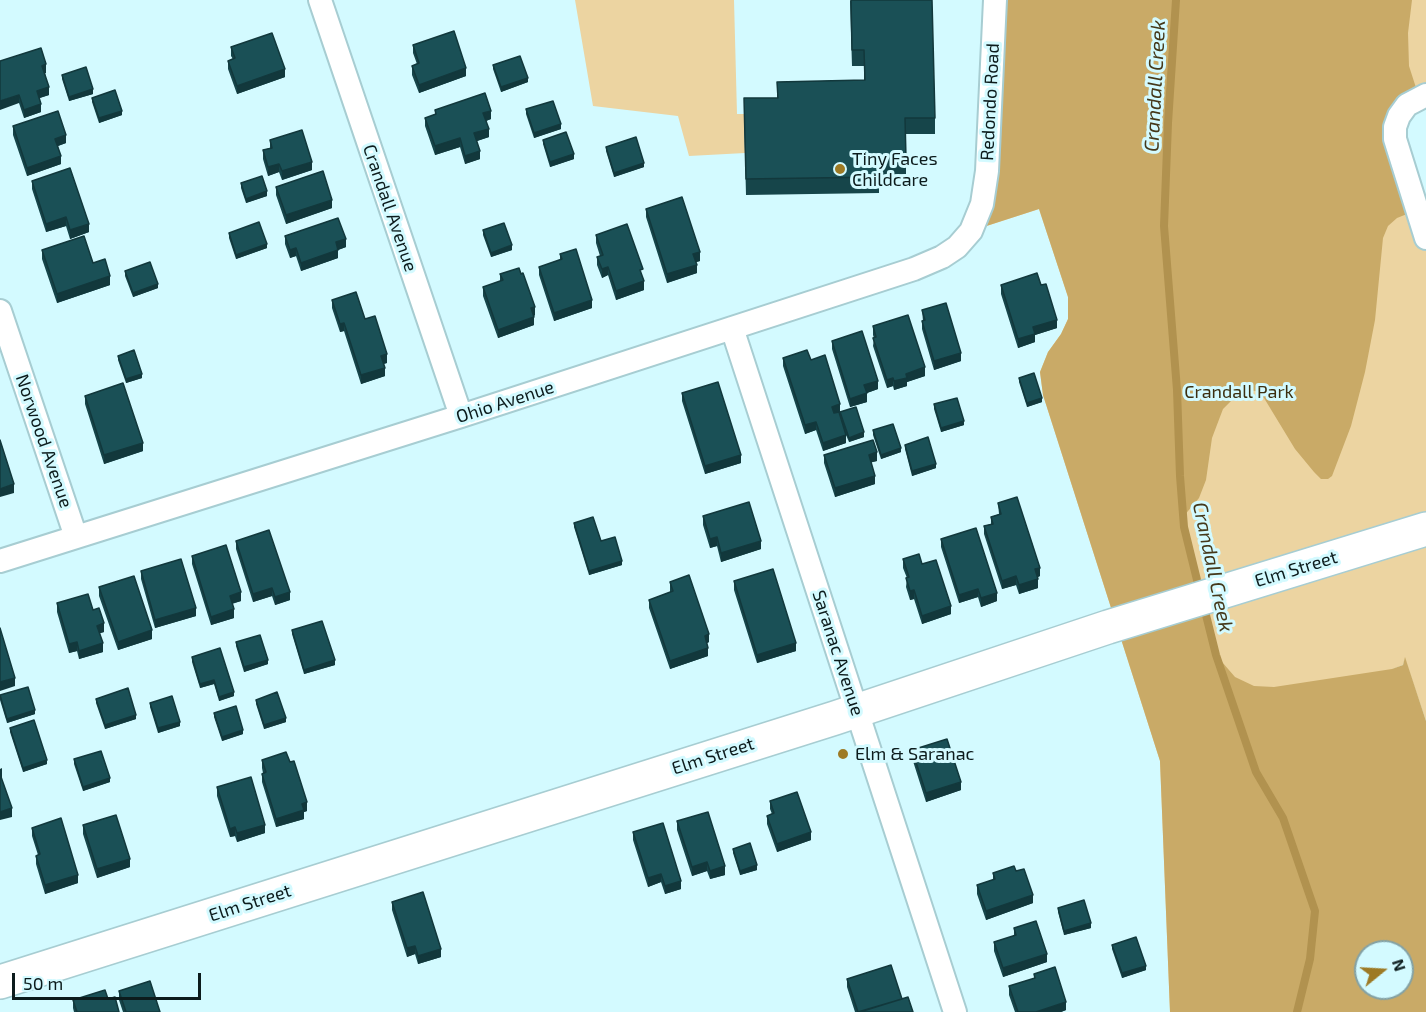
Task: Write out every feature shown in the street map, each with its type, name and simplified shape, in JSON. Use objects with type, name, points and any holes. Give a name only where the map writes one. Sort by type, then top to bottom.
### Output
[{"type":"street","name":"Crandall Avenue","points":[[320,0],[461,416]]},
{"type":"street","name":"Redondo Road","points":[[982,204],[987,171],[995,0]]},
{"type":"street","points":[[1417,100],[1399,117],[1395,127],[1395,139],[1426,238]]},
{"type":"street","name":"Ohio Avenue","points":[[0,561],[461,416],[914,269],[957,247],[971,231],[982,204]]},
{"type":"street","name":"Norwood Avenue","points":[[0,311],[76,537]]},
{"type":"street","name":"Saranac Avenue","points":[[732,328],[955,1012]]},
{"type":"street","name":"Elm Street","points":[[0,982],[857,710],[1108,627],[1426,529]]},
{"type":"green space","points":[[575,0],[734,0],[737,114],[744,114],[745,153],[689,156],[678,116],[593,106]]},
{"type":"green space","name":"Crandall Park","points":[[995,0],[1426,0],[1426,95],[1399,116],[1426,238],[1426,721],[1405,659],[1403,665],[1393,669],[1426,1012],[1170,1012],[1160,761],[1043,395],[1040,372],[1048,352],[1068,319],[1068,297],[1039,209],[971,231]]},
{"type":"green space","name":"Crandall Park","points":[[995,0],[1412,0],[1408,33],[1409,66],[1419,97],[1399,116],[1417,210],[1397,218],[1388,226],[1383,238],[1375,320],[1365,372],[1351,426],[1332,476],[1328,479],[1321,479],[1314,472],[1295,449],[1264,398],[1256,391],[1246,390],[1223,409],[1212,438],[1206,480],[1199,498],[1183,517],[1216,655],[1235,677],[1254,686],[1274,687],[1392,669],[1403,665],[1405,657],[1426,721],[1426,1012],[1170,1012],[1160,761],[1043,395],[1040,372],[1048,352],[1068,319],[1068,297],[1039,209],[971,231]]},
{"type":"building","points":[[851,0],[932,0],[935,118],[905,118],[906,158],[878,159],[879,177],[746,179],[744,98],[778,98],[777,82],[865,80],[864,50],[852,50]]},
{"type":"building","points":[[454,31],[466,68],[419,85],[412,66],[419,63],[413,45]]},
{"type":"building","points":[[272,33],[285,69],[237,86],[228,61],[235,58],[231,47]]},
{"type":"building","points":[[41,48],[46,64],[42,66],[49,87],[37,91],[41,104],[24,110],[19,95],[0,101],[0,61]]},
{"type":"building","points":[[520,56],[528,78],[501,87],[493,65]]},
{"type":"building","points":[[86,67],[93,89],[69,97],[62,75]]},
{"type":"building","points":[[115,90],[122,111],[99,118],[92,98]]},
{"type":"building","points":[[485,93],[491,111],[483,113],[489,129],[474,133],[480,151],[465,156],[460,138],[435,146],[425,118],[436,114],[435,110]]},
{"type":"building","points":[[553,101],[561,124],[534,133],[526,109]]},
{"type":"building","points":[[58,111],[66,135],[55,139],[61,156],[27,168],[13,126]]},
{"type":"building","points":[[302,130],[312,162],[282,171],[279,164],[268,167],[263,150],[272,148],[270,140]]},
{"type":"building","points":[[566,132],[574,154],[550,162],[543,140]]},
{"type":"building","points":[[636,137],[644,163],[614,173],[606,147]]},
{"type":"building","points":[[70,168],[89,224],[70,230],[66,217],[46,224],[32,181]]},
{"type":"building","points":[[323,171],[332,200],[286,215],[276,187]]},
{"type":"building","points":[[262,176],[267,191],[246,199],[241,183]]},
{"type":"building","points":[[682,197],[700,252],[693,254],[697,265],[667,274],[646,209]]},
{"type":"building","points":[[338,218],[346,239],[336,242],[338,250],[301,263],[296,248],[290,250],[285,236]]},
{"type":"building","points":[[259,222],[267,244],[236,255],[229,233]]},
{"type":"building","points":[[504,223],[512,245],[491,253],[483,230]]},
{"type":"building","points":[[627,224],[643,269],[640,270],[644,281],[616,291],[608,267],[602,269],[597,257],[603,255],[596,235]]},
{"type":"building","points":[[84,236],[93,263],[105,259],[110,276],[57,294],[42,250]]},
{"type":"building","points":[[576,249],[592,300],[554,313],[539,267],[562,259],[560,254]]},
{"type":"building","points":[[150,262],[158,284],[133,293],[125,271]]},
{"type":"building","points":[[519,268],[521,274],[523,273],[535,307],[531,308],[534,317],[498,330],[483,287],[503,280],[500,274]]},
{"type":"building","points":[[1037,273],[1041,285],[1046,284],[1057,320],[1033,327],[1035,334],[1018,339],[1001,285]]},
{"type":"building","points":[[356,292],[365,319],[375,316],[387,354],[381,356],[385,368],[361,375],[344,323],[340,324],[332,300]]},
{"type":"building","points":[[946,303],[961,353],[934,361],[922,321],[925,320],[922,310]]},
{"type":"building","points":[[908,315],[925,367],[906,374],[907,378],[887,380],[873,338],[876,337],[873,326]]},
{"type":"building","points":[[862,331],[878,381],[864,385],[867,393],[850,399],[832,341]]},
{"type":"building","points":[[134,350],[142,374],[126,379],[118,356]]},
{"type":"building","points":[[807,350],[811,360],[825,355],[840,404],[832,407],[834,413],[839,412],[846,435],[823,443],[816,422],[805,425],[783,358]]},
{"type":"building","points":[[1034,373],[1042,398],[1027,403],[1019,378]]},
{"type":"building","points":[[718,382],[741,455],[705,466],[682,393]]},
{"type":"building","points":[[123,383],[143,443],[104,455],[85,396]]},
{"type":"building","points":[[957,398],[964,421],[941,428],[934,404]]},
{"type":"building","points":[[856,407],[864,432],[849,438],[840,412]]},
{"type":"building","points":[[893,424],[901,448],[881,455],[873,430]]},
{"type":"building","points":[[928,437],[936,464],[912,471],[905,445]]},
{"type":"building","points":[[0,440],[14,484],[0,489]]},
{"type":"building","points":[[873,440],[877,452],[869,455],[875,476],[835,488],[824,455]]},
{"type":"building","points":[[1017,497],[1040,568],[1035,569],[1038,579],[1019,585],[1016,576],[1002,581],[984,526],[993,524],[991,517],[1001,514],[998,503]]},
{"type":"building","points":[[749,502],[761,541],[721,553],[717,537],[710,539],[703,516]]},
{"type":"building","points":[[593,517],[601,541],[615,537],[622,561],[589,571],[574,523]]},
{"type":"building","points":[[976,528],[997,593],[981,598],[978,589],[959,595],[941,539]]},
{"type":"building","points":[[269,530],[290,592],[275,597],[272,588],[253,594],[236,541]]},
{"type":"building","points":[[226,545],[241,592],[230,596],[234,609],[211,617],[192,556]]},
{"type":"building","points":[[919,554],[922,564],[936,560],[951,606],[922,616],[914,590],[910,591],[906,578],[909,577],[903,559]]},
{"type":"building","points":[[181,559],[196,608],[155,620],[141,571]]},
{"type":"building","points":[[773,569],[796,643],[757,655],[734,581]]},
{"type":"building","points":[[689,575],[709,634],[705,636],[708,648],[670,661],[649,600],[673,591],[670,582]]},
{"type":"building","points":[[134,576],[152,630],[118,642],[99,587]]},
{"type":"building","points":[[88,594],[93,610],[99,608],[104,623],[97,626],[103,643],[79,651],[77,642],[69,644],[57,603]]},
{"type":"building","points":[[322,621],[335,660],[304,670],[292,630]]},
{"type":"building","points":[[0,628],[15,678],[0,682]]},
{"type":"building","points":[[260,635],[268,660],[244,667],[236,642]]},
{"type":"building","points":[[220,648],[234,692],[219,697],[214,680],[200,684],[192,657]]},
{"type":"building","points":[[28,687],[35,710],[7,719],[0,695]]},
{"type":"building","points":[[128,688],[136,715],[105,725],[96,699]]},
{"type":"building","points":[[277,692],[286,718],[264,725],[256,700]]},
{"type":"building","points":[[172,696],[180,722],[158,728],[150,703]]},
{"type":"building","points":[[236,706],[243,730],[222,737],[214,713]]},
{"type":"building","points":[[34,720],[47,760],[23,768],[10,728]]},
{"type":"building","points":[[947,739],[961,782],[926,793],[912,750]]},
{"type":"building","points":[[101,751],[110,778],[83,787],[74,759]]},
{"type":"building","points":[[286,752],[290,762],[294,761],[307,802],[302,804],[304,810],[276,819],[262,774],[266,772],[262,760]]},
{"type":"building","points":[[0,774],[12,808],[0,812]]},
{"type":"building","points":[[251,777],[265,825],[237,833],[235,827],[230,829],[217,787]]},
{"type":"building","points":[[797,792],[811,832],[777,844],[767,816],[774,813],[770,801]]},
{"type":"building","points":[[708,812],[725,866],[710,871],[707,862],[692,867],[677,821]]},
{"type":"building","points":[[116,815],[130,859],[97,869],[83,825]]},
{"type":"building","points":[[61,818],[78,875],[45,885],[36,856],[40,854],[32,828]]},
{"type":"building","points":[[663,823],[681,881],[665,886],[661,874],[648,878],[633,832]]},
{"type":"building","points":[[750,843],[757,865],[740,871],[733,849]]},
{"type":"building","points":[[1014,866],[1016,871],[1024,869],[1033,895],[986,911],[977,885],[995,879],[993,873]]},
{"type":"building","points":[[423,892],[441,949],[418,956],[415,946],[407,948],[392,902]]},
{"type":"building","points":[[1084,900],[1091,923],[1064,931],[1058,908]]},
{"type":"building","points":[[1036,921],[1047,954],[1003,968],[994,942],[1016,935],[1014,928]]},
{"type":"building","points":[[1136,937],[1146,966],[1122,973],[1112,945]]},
{"type":"building","points":[[891,965],[902,999],[858,1012],[847,979]]},
{"type":"building","points":[[1055,967],[1066,1002],[1036,1012],[1018,1012],[1009,986],[1035,978],[1034,974]]},
{"type":"building","points":[[150,981],[160,1012],[126,1012],[119,991]]},
{"type":"building","points":[[105,990],[108,999],[115,997],[119,1012],[77,1012],[73,1000]]},
{"type":"building","points":[[908,997],[913,1012],[860,1012]]},
{"type":"waterway","name":"Crandall Creek","points":[[1176,0],[1164,226],[1177,390],[1184,527],[1200,592]]},
{"type":"waterway","name":"Crandall Creek","points":[[1204,607],[1216,655],[1256,772],[1283,818],[1315,911],[1310,959],[1297,1012]]},
{"type":"place","name":"Tiny Faces Childcare","points":[[840,169]]},
{"type":"place","name":"Elm & Saranac","points":[[843,754]]}]
